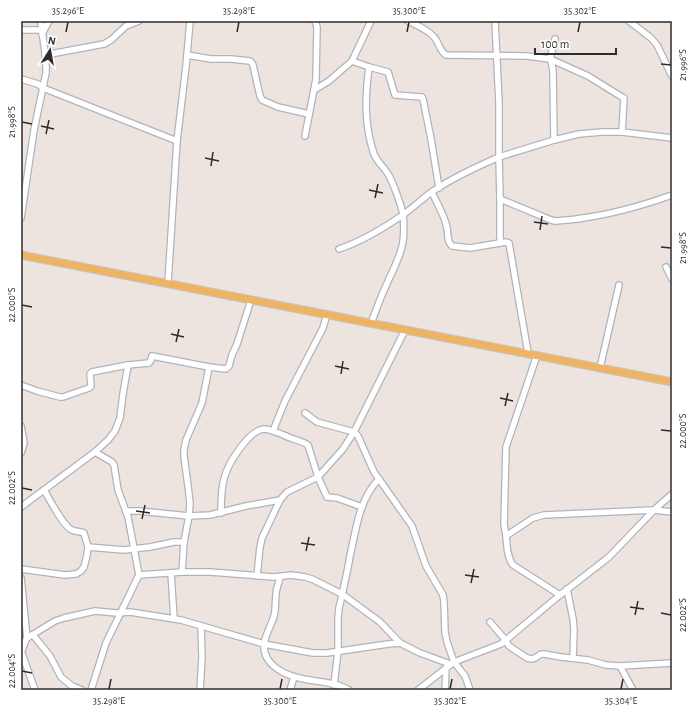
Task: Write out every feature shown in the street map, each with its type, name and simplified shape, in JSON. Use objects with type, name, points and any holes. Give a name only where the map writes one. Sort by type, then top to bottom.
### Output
[{"type":"main road","points":[[21,254],[672,382]]},
{"type":"street","points":[[21,218],[34,130],[47,66],[41,21]]},
{"type":"street","points":[[42,32],[49,21]]},
{"type":"street","points":[[45,55],[104,44],[111,40],[126,26],[139,21]]},
{"type":"street","points":[[168,283],[177,141],[190,21]]},
{"type":"street","points":[[305,136],[314,90],[317,64],[317,27],[315,21]]},
{"type":"street","points":[[314,90],[329,81],[352,61],[371,21]]},
{"type":"street","points":[[408,21],[433,35],[443,53],[446,55],[527,56],[550,59],[588,76],[622,96],[624,100],[622,132]]},
{"type":"street","points":[[495,21],[499,103],[500,243]]},
{"type":"street","points":[[629,21],[651,38],[657,46],[672,76]]},
{"type":"street","points":[[21,30],[42,32]]},
{"type":"street","points":[[554,140],[553,72],[550,59],[555,39]]},
{"type":"street","points":[[187,55],[211,59],[250,61],[253,65],[262,100],[278,107],[309,114]]},
{"type":"street","points":[[352,61],[388,72],[396,95],[423,98],[439,188]]},
{"type":"street","points":[[368,67],[365,103],[369,138],[374,156],[388,174],[393,184],[403,214],[404,241],[400,255],[371,323]]},
{"type":"street","points":[[21,79],[38,84],[43,88],[177,141]]},
{"type":"street","points":[[339,249],[367,238],[403,214],[432,192],[462,174],[499,157],[554,140],[580,134],[622,132],[672,138]]},
{"type":"street","points":[[432,192],[444,218],[450,245],[470,248],[508,242],[528,354]]},
{"type":"street","points":[[500,199],[555,221],[597,216],[650,203],[672,195]]},
{"type":"street","points":[[666,267],[672,279]]},
{"type":"street","points":[[600,368],[619,285]]},
{"type":"street","points":[[21,385],[37,391],[63,397],[89,388],[91,386],[90,374],[92,372],[149,362],[152,356],[226,369],[230,366],[232,355],[251,300]]},
{"type":"street","points":[[273,431],[285,401],[323,328],[327,314]]},
{"type":"street","points":[[257,576],[261,543],[280,500],[287,492],[318,477],[339,454],[354,432],[405,330]]},
{"type":"street","points":[[537,355],[506,447],[504,524],[509,559],[513,565],[560,595]]},
{"type":"street","points":[[21,507],[95,452],[115,431],[120,418],[128,365]]},
{"type":"street","points":[[182,572],[184,542],[190,503],[184,450],[186,440],[202,403],[209,367]]},
{"type":"street","points":[[305,413],[317,422],[354,432],[359,439],[374,472],[412,526],[426,566],[443,595],[445,632],[451,653],[445,690]]},
{"type":"street","points":[[21,426],[24,443],[21,453]]},
{"type":"street","points":[[221,513],[222,486],[224,477],[236,453],[256,432],[265,429],[308,445],[318,477],[327,497],[337,498],[362,507]]},
{"type":"street","points":[[91,690],[106,643],[139,574],[126,511],[119,496],[114,464],[95,452]]},
{"type":"street","points":[[334,685],[338,651],[338,618],[353,542],[362,507],[368,492],[372,485],[379,479]]},
{"type":"street","points":[[21,569],[65,575],[76,574],[84,567],[88,547],[84,533],[73,531],[65,525],[44,490]]},
{"type":"street","points":[[418,690],[450,665],[500,644],[506,640],[609,556],[654,510],[672,494]]},
{"type":"street","points":[[126,511],[143,511],[189,516],[210,516],[246,506],[280,500]]},
{"type":"street","points":[[506,536],[533,518],[544,515],[654,510],[672,512]]},
{"type":"street","points":[[88,547],[124,550],[174,542],[184,542]]},
{"type":"street","points":[[139,574],[210,572],[257,576],[296,576],[312,579],[342,594],[380,622],[400,643],[450,665],[465,676],[470,690]]},
{"type":"street","points":[[171,573],[174,619]]},
{"type":"street","points":[[280,577],[276,590],[274,618],[264,644],[267,657],[270,662],[277,670],[294,677],[344,687],[348,690]]},
{"type":"street","points":[[21,578],[27,638]]},
{"type":"street","points":[[567,589],[574,629],[573,658]]},
{"type":"street","points":[[35,690],[21,652],[25,640],[55,621],[95,611],[121,613],[130,612],[174,619],[264,644],[319,654],[400,643]]},
{"type":"street","points":[[490,622],[506,640],[509,646],[527,658],[532,659],[544,654],[620,666],[672,664]]},
{"type":"street","points":[[200,690],[202,657],[201,626]]},
{"type":"street","points":[[33,635],[50,656],[61,677],[72,686],[82,690]]},
{"type":"street","points":[[620,666],[633,690]]},
{"type":"street","points":[[290,690],[294,677]]}]
